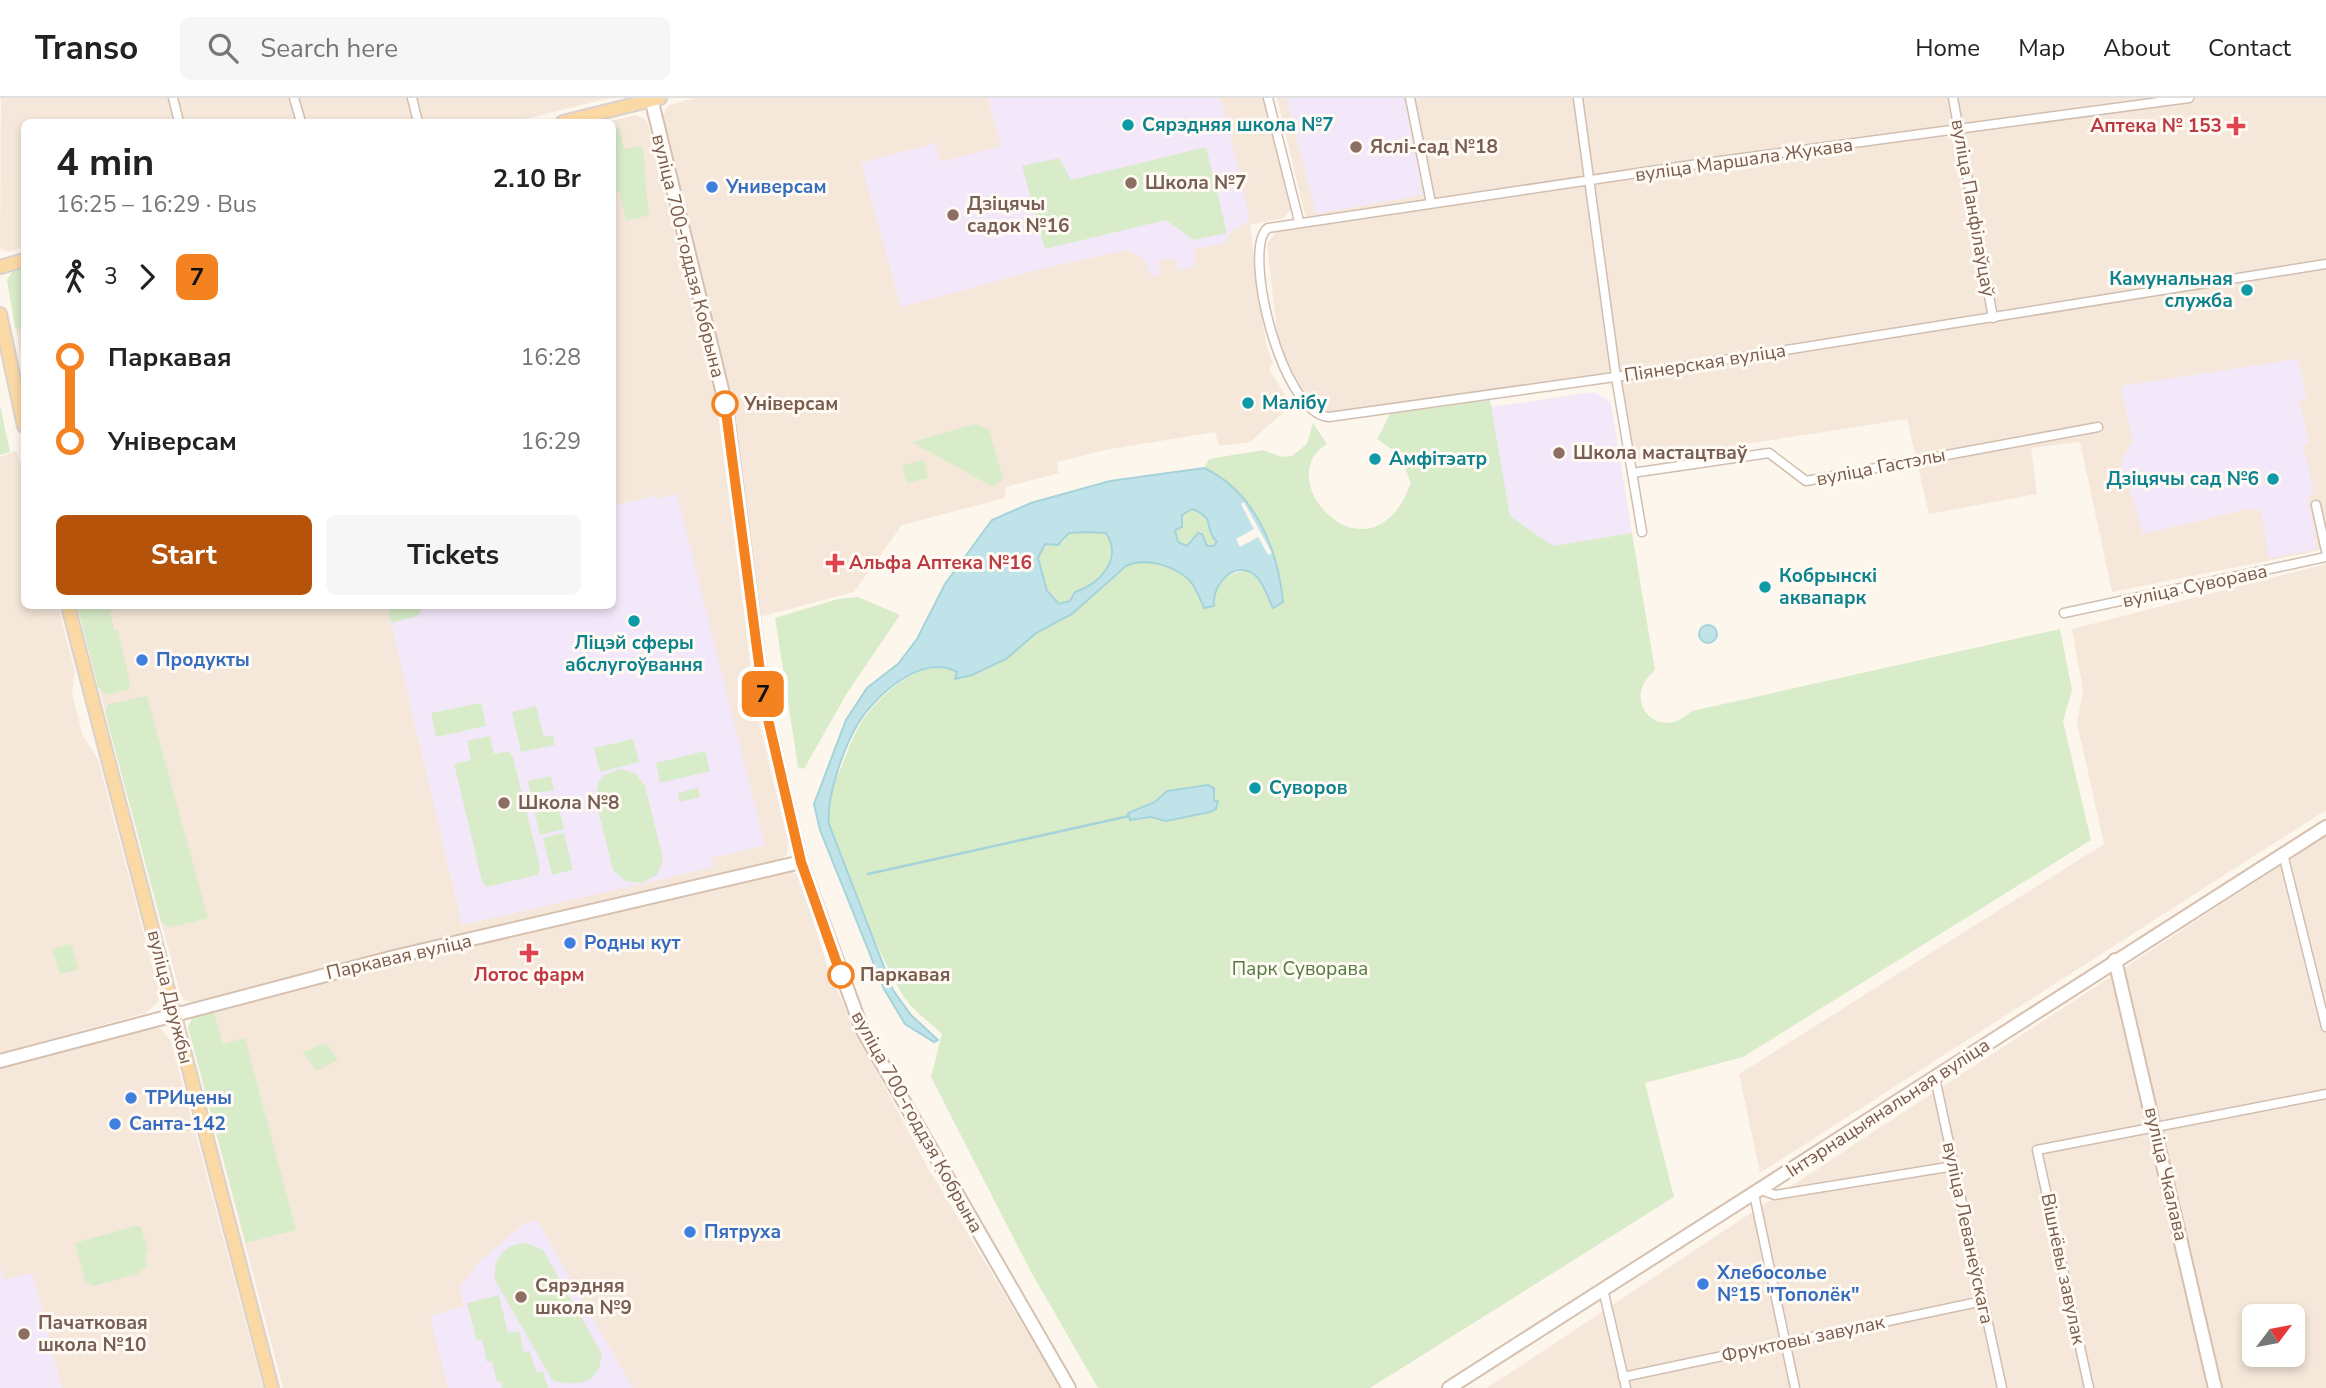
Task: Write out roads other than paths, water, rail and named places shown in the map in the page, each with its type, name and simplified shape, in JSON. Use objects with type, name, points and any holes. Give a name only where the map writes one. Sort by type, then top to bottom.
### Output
[{"type":"main road","points":[[575,119],[654,99]]},
{"type":"main road","points":[[0,267],[21,261]]},
{"type":"main road","points":[[0,314],[21,412]]},
{"type":"main road","name":"вуліца Дружбы","points":[[69,609],[272,1388]]},
{"type":"street","points":[[173,98],[178,119]]},
{"type":"street","points":[[294,98],[300,119]]},
{"type":"street","points":[[412,98],[417,119]]},
{"type":"street","points":[[1268,98],[1299,221]]},
{"type":"street","points":[[1410,98],[1431,203]]},
{"type":"street","points":[[1578,98],[1616,377],[1642,532]]},
{"type":"street","name":"вуліца Панфілаўцаў","points":[[1953,98],[1993,318]]},
{"type":"street","name":"вуліца Маршала Жукава","points":[[1299,221],[1959,130],[2120,102],[2189,98]]},
{"type":"street","name":"вуліца 700-годдзя Кобрына","points":[[654,99],[726,406],[764,702],[801,862],[862,1029],[1069,1388]]},
{"type":"street","name":"Піянерская вуліца","points":[[1299,221],[1268,228],[1262,232],[1258,258],[1276,356],[1303,401],[1321,416],[1616,377],[2326,264]]},
{"type":"street","name":"вуліца Гастэлы","points":[[1632,472],[1769,453],[1806,481],[2098,427]]},
{"type":"street","points":[[2316,505],[2326,551]]},
{"type":"street","name":"вуліца Суворава","points":[[2064,613],[2326,557]]},
{"type":"street","name":"Інтэрнацыянальная вуліца","points":[[1449,1388],[2326,827]]},
{"type":"street","points":[[2283,854],[2326,1027]]},
{"type":"street","name":"Паркавая вуліца","points":[[0,1061],[394,957],[801,862]]},
{"type":"street","name":"вуліца Чкалава","points":[[2115,960],[2215,1388]]},
{"type":"street","name":"вуліца Леванеўскага","points":[[1935,1078],[2002,1388]]},
{"type":"street","points":[[2156,1127],[2326,1094]]},
{"type":"street","name":"Вішнёвы завулак","points":[[2089,1388],[2037,1150],[2156,1127]]},
{"type":"street","points":[[1795,1388],[1757,1192],[1775,1195],[1954,1166]]},
{"type":"street","points":[[1603,1289],[1626,1388]]},
{"type":"street","name":"Фруктовы завулак","points":[[1623,1377],[1983,1301]]},
{"type":"water","points":[[1204,468],[1222,478],[1250,507],[1261,524],[1276,562],[1283,602],[1273,608],[1257,577],[1248,571],[1240,570],[1222,580],[1214,606],[1204,608],[1193,585],[1182,574],[1150,562],[1133,563],[1126,566],[1072,614],[1036,633],[1006,659],[972,675],[955,679],[957,672],[943,668],[915,672],[888,689],[867,711],[853,732],[837,772],[830,800],[829,824],[893,990],[911,1015],[938,1040],[934,1042],[905,1024],[884,989],[820,830],[814,804],[846,720],[867,688],[898,664],[917,639],[945,584],[992,520],[1031,503],[1110,481]],"holes":[[[1192,509],[1200,512],[1207,520],[1217,542],[1213,546],[1207,546],[1202,534],[1198,533],[1187,546],[1178,542],[1175,530],[1182,527],[1182,515]],[[1069,533],[1106,533],[1111,543],[1110,561],[1093,583],[1075,592],[1070,601],[1059,604],[1047,591],[1038,558],[1045,544],[1058,545]]]},
{"type":"water","points":[[1708,625],[1714,628],[1717,634],[1714,640],[1708,643],[1702,640],[1699,634],[1702,628]]},
{"type":"water","points":[[1208,785],[1214,788],[1214,801],[1218,801],[1216,809],[1210,812],[1166,821],[1151,817],[1130,820],[1128,813],[1155,802],[1167,791]]},
{"type":"waterway","points":[[868,874],[1129,816]]},
{"type":"place","name":"Сярэдняя школа №7","points":[[1128,125]]},
{"type":"place","name":"Аптека № 153","points":[[2236,126]]},
{"type":"place","name":"Яслі-сад №18","points":[[1356,147]]},
{"type":"place","name":"Школа №7","points":[[1131,183]]},
{"type":"place","name":"Универсам","points":[[712,187]]},
{"type":"place","name":"Дзіцячы садок №16","points":[[953,215]]},
{"type":"place","name":"Камунальная служба","points":[[2247,290]]},
{"type":"place","name":"Малібу","points":[[1248,403]]},
{"type":"place","name":"Універсам","points":[[725,404]]},
{"type":"place","name":"Школа мастацтваў","points":[[1559,453]]},
{"type":"place","name":"Амфітэатр","points":[[1375,459]]},
{"type":"place","name":"Дзіцячы сад №6","points":[[2273,479]]},
{"type":"place","name":"Альфа Аптека №16","points":[[835,563]]},
{"type":"place","name":"Кобрынскі аквапарк","points":[[1765,587]]},
{"type":"place","name":"Ліцэй сферы абслугоўвання","points":[[634,621]]},
{"type":"place","name":"Продукты","points":[[142,660]]},
{"type":"place","name":"Суворов","points":[[1255,788]]},
{"type":"place","name":"Школа №8","points":[[504,803]]},
{"type":"place","name":"Родны кут","points":[[570,943]]},
{"type":"place","name":"Лотос фарм","points":[[529,953]]},
{"type":"place","name":"Паркавая","points":[[841,975]]},
{"type":"place","name":"ТРИцены","points":[[131,1098]]},
{"type":"place","name":"Санта-142","points":[[115,1124]]},
{"type":"place","name":"Пятруха","points":[[690,1232]]},
{"type":"place","name":"Хлебосолье №15 \"Тополёк\"","points":[[1703,1284]]},
{"type":"place","name":"Сярэдняя школа №9","points":[[521,1297]]},
{"type":"place","name":"Пачатковая школа №10","points":[[24,1334]]},
{"type":"park label","name":"Парк Суворава","points":[[1300,969]]}]
